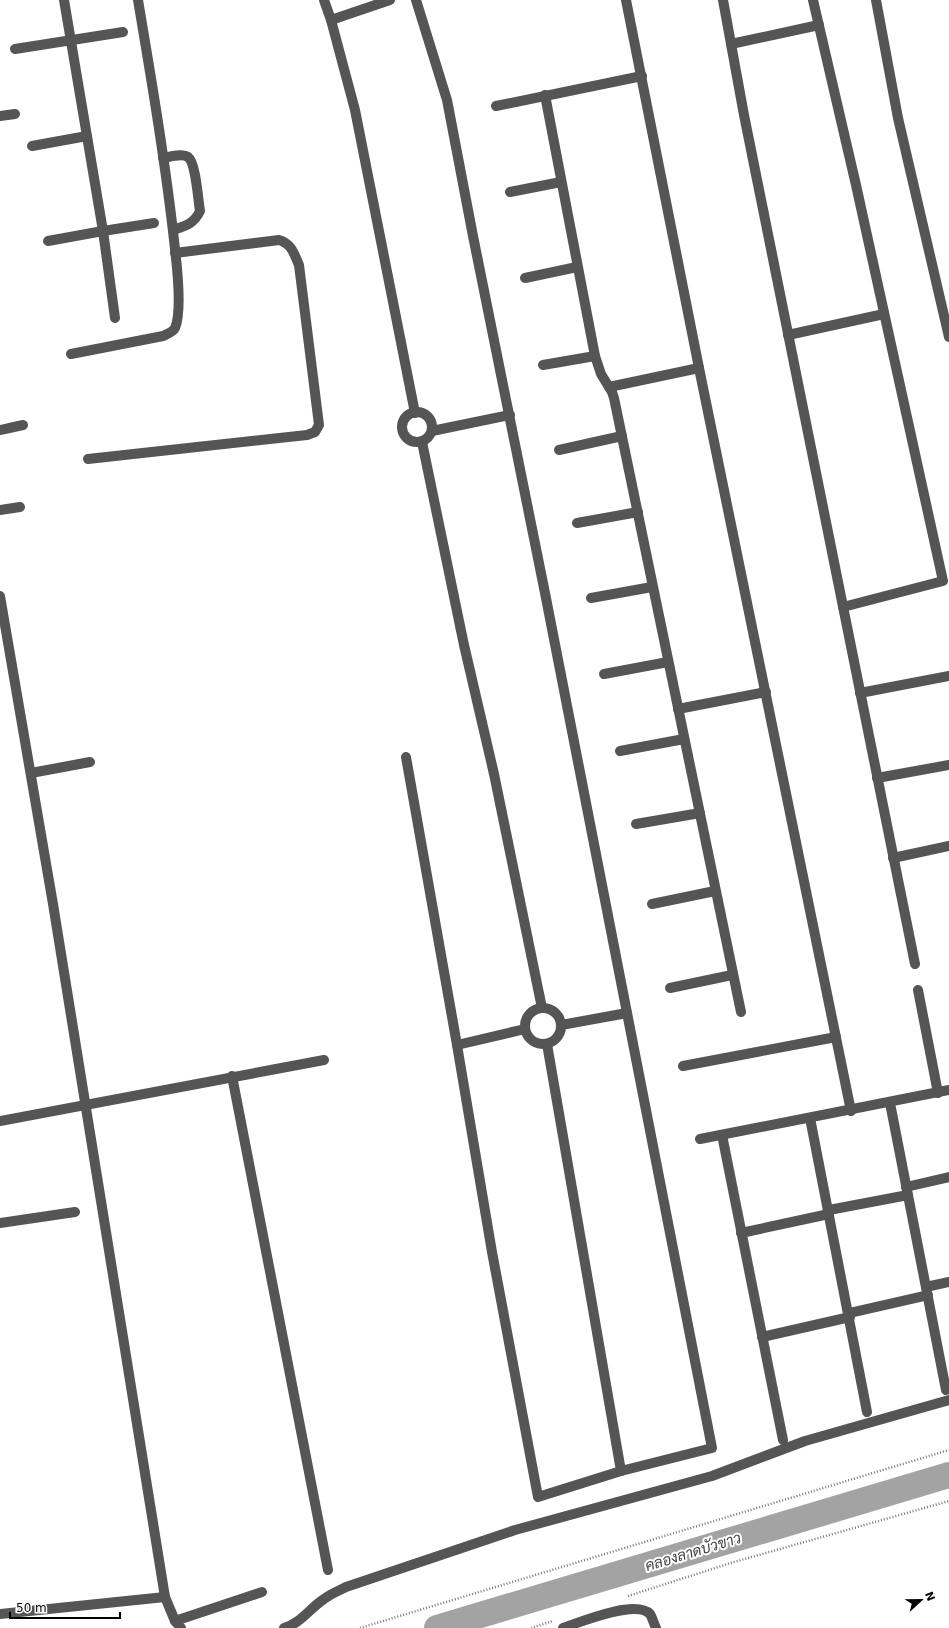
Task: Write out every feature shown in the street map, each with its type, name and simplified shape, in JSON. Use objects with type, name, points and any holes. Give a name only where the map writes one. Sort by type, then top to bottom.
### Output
[{"type":"street","points":[[64,0],[115,318]]},
{"type":"street","points":[[71,354],[163,336],[170,333],[175,328],[178,310],[178,273],[163,158],[138,0]]},
{"type":"street","points":[[324,0],[332,20],[355,110],[415,413]]},
{"type":"street","points":[[332,20],[390,0]]},
{"type":"street","points":[[406,757],[458,1045],[492,1252],[538,1497],[621,1471],[712,1448],[510,416],[472,236],[447,100],[416,0]]},
{"type":"street","points":[[626,0],[699,368],[851,1111]]},
{"type":"street","points":[[723,0],[842,607],[915,964]]},
{"type":"street","points":[[813,0],[943,581],[842,607]]},
{"type":"street","points":[[876,0],[898,118],[949,337]]},
{"type":"street","points":[[731,44],[819,25]]},
{"type":"street","points":[[15,49],[123,32]]},
{"type":"street","points":[[496,106],[642,76]]},
{"type":"street","points":[[545,95],[595,356],[601,374],[612,392],[622,436],[732,975],[741,1012]]},
{"type":"street","points":[[0,116],[15,114]]},
{"type":"street","points":[[32,146],[87,136]]},
{"type":"street","points":[[163,158],[183,155],[188,157],[193,164],[200,211],[197,218],[191,224],[173,230]]},
{"type":"street","points":[[510,192],[561,182]]},
{"type":"street","points":[[48,241],[102,230],[154,223]]},
{"type":"street","points":[[88,459],[307,435],[315,432],[319,425],[299,266],[293,250],[287,243],[279,240],[175,253]]},
{"type":"street","points":[[525,278],[578,267]]},
{"type":"street","points":[[788,335],[884,314]]},
{"type":"street","points":[[543,365],[595,356]]},
{"type":"street","points":[[609,387],[699,368]]},
{"type":"street","points":[[415,413],[420,413],[427,416],[431,423],[432,431],[428,438],[422,442],[414,442],[407,438],[403,432],[402,424],[406,417],[415,413]]},
{"type":"street","points":[[432,431],[510,416]]},
{"type":"street","points":[[0,430],[23,425]]},
{"type":"street","points":[[559,450],[622,436]]},
{"type":"street","points":[[422,442],[463,637],[494,774],[542,1008]]},
{"type":"street","points":[[0,510],[20,507]]},
{"type":"street","points":[[577,523],[638,512]]},
{"type":"street","points":[[591,598],[652,587]]},
{"type":"street","points":[[1,602],[31,773],[165,1597],[178,1624],[262,1592]]},
{"type":"street","points":[[604,674],[668,662]]},
{"type":"street","points":[[860,693],[949,676]]},
{"type":"street","points":[[678,709],[766,692]]},
{"type":"street","points":[[620,751],[684,739]]},
{"type":"street","points":[[31,773],[90,762]]},
{"type":"street","points":[[877,778],[949,765]]},
{"type":"street","points":[[636,824],[700,813]]},
{"type":"street","points":[[893,858],[949,846]]},
{"type":"street","points":[[652,904],[715,891]]},
{"type":"street","points":[[670,988],[732,975]]},
{"type":"street","points":[[918,990],[938,1093]]},
{"type":"street","points":[[542,1008],[553,1011],[557,1015],[561,1025],[560,1033],[557,1038],[546,1044],[541,1044],[530,1039],[525,1028],[527,1017],[536,1009],[542,1008]]},
{"type":"street","points":[[561,1025],[627,1013]]},
{"type":"street","points":[[458,1045],[525,1028]]},
{"type":"street","points":[[683,1066],[836,1037]]},
{"type":"street","points":[[546,1044],[621,1471]]},
{"type":"street","points":[[0,1121],[232,1076],[324,1060]]},
{"type":"street","points":[[232,1076],[328,1570]]},
{"type":"street","points":[[700,1139],[851,1111],[949,1090]]},
{"type":"street","points":[[890,1103],[946,1390]]},
{"type":"street","points":[[810,1118],[868,1412]]},
{"type":"street","points":[[722,1135],[783,1440]]},
{"type":"street","points":[[742,1233],[907,1191],[949,1177]]},
{"type":"street","points":[[0,1223],[75,1212]]},
{"type":"street","points":[[762,1337],[849,1315],[927,1291],[949,1282]]},
{"type":"street","points":[[284,1628],[301,1620],[324,1598],[353,1584],[515,1530],[712,1476],[805,1441],[949,1400]]},
{"type":"street","points":[[0,1614],[165,1597]]},
{"type":"street","points":[[563,1628],[620,1610],[634,1609],[643,1610],[650,1614],[656,1628]]},
{"type":"path","points":[[360,1628],[949,1450]]},
{"type":"path","points":[[621,1598],[734,1562],[949,1501]]},
{"type":"path","points":[[531,1628],[553,1621]]},
{"type":"waterway","name":"คลองลาดบัวขาว","points":[[437,1628],[949,1475]]}]
